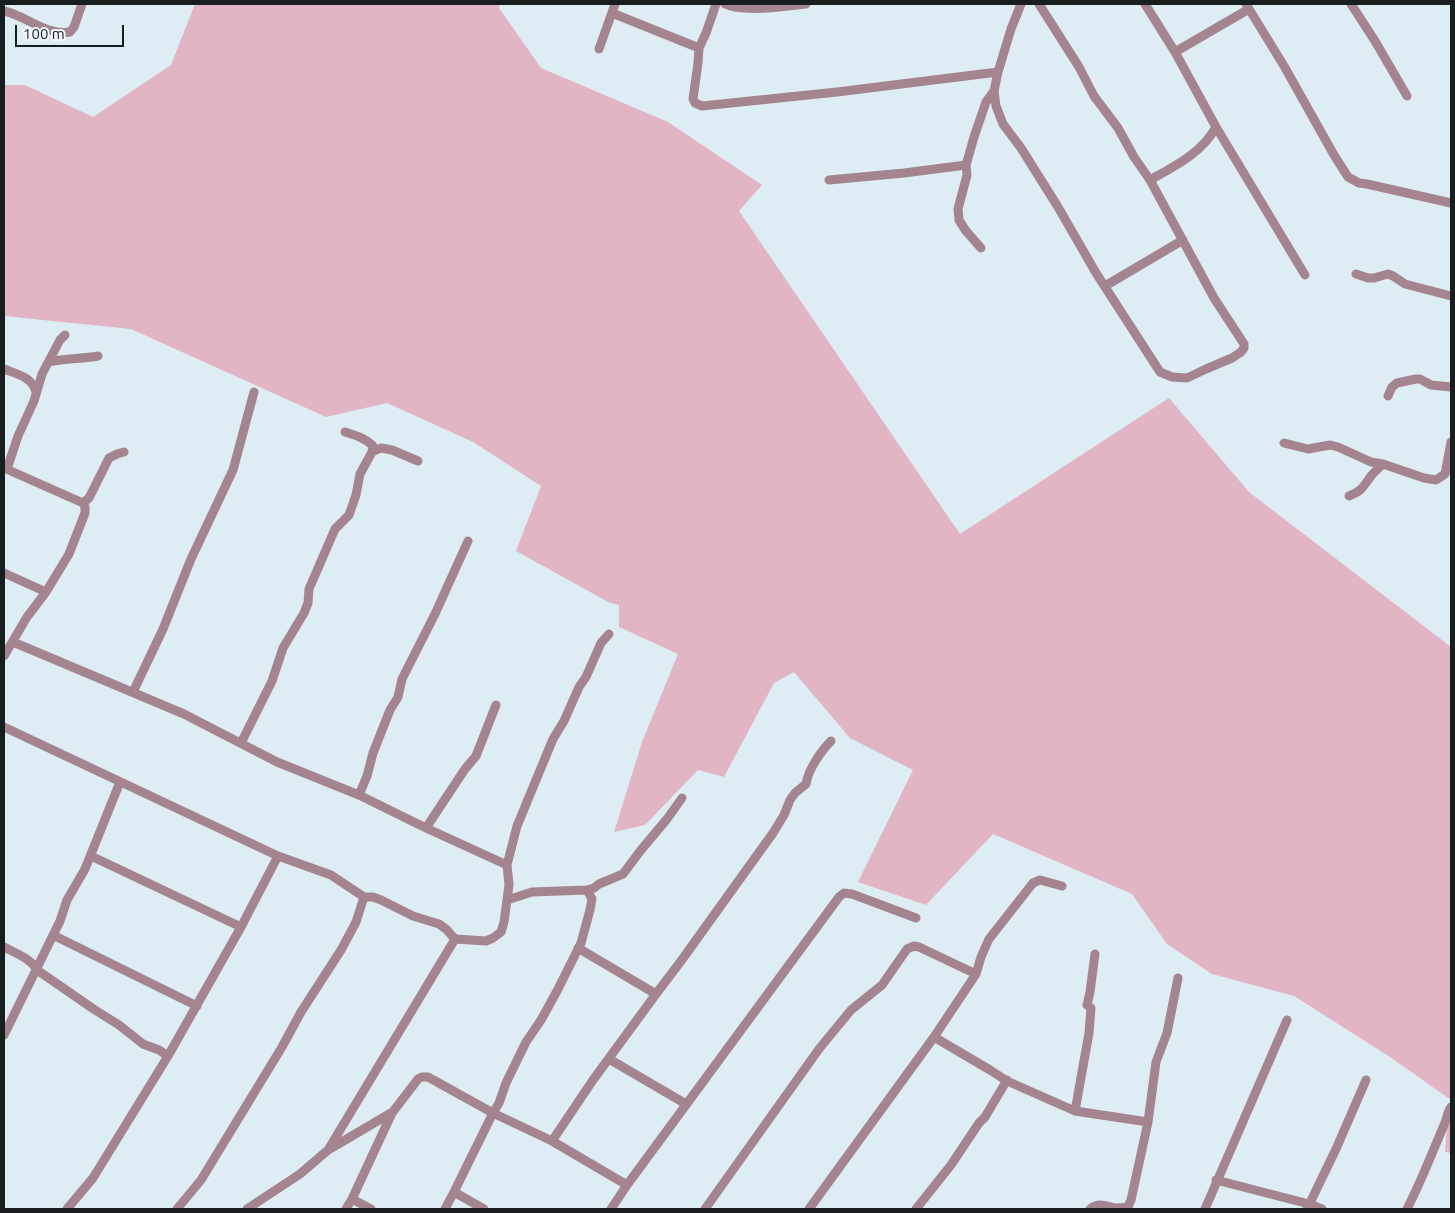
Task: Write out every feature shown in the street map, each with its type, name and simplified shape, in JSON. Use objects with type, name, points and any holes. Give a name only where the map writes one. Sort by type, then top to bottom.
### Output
[{"type":"street","points":[[4,11],[49,31],[62,33],[70,32],[74,27],[82,4]]},
{"type":"street","points":[[716,4],[699,48],[693,99],[695,103],[702,106],[998,72]]},
{"type":"street","points":[[724,4],[740,8],[768,8],[806,4]]},
{"type":"street","points":[[1020,4],[998,72],[994,91],[996,106],[1003,124],[1032,165],[1105,286],[1160,372],[1172,377],[1187,378],[1232,358],[1241,352],[1244,344],[1214,298],[1150,180],[1134,157],[1118,128],[1094,96],[1079,66],[1039,4]]},
{"type":"street","points":[[1145,4],[1176,52],[1216,127],[1305,275]]},
{"type":"street","points":[[1351,4],[1407,96]]},
{"type":"street","points":[[1176,52],[1248,7],[1348,177],[1359,183],[1451,203]]},
{"type":"street","points":[[599,49],[614,8],[699,48]]},
{"type":"street","points":[[981,248],[966,231],[958,215],[958,209],[967,175],[966,165],[986,102],[994,91]]},
{"type":"street","points":[[1150,180],[1195,152],[1206,142],[1216,127]]},
{"type":"street","points":[[829,180],[966,165]]},
{"type":"street","points":[[1105,286],[1183,240]]},
{"type":"street","points":[[1356,274],[1374,278],[1388,274],[1405,284],[1451,296]]},
{"type":"street","points":[[4,656],[27,617],[46,592],[69,554],[84,513],[85,507],[83,503],[5,468],[29,414],[42,374],[60,340],[65,335]]},
{"type":"street","points":[[49,362],[66,358],[98,356]]},
{"type":"street","points":[[4,369],[30,380],[35,385],[36,392]]},
{"type":"street","points":[[1388,396],[1392,387],[1397,383],[1416,379],[1431,385],[1451,387]]},
{"type":"street","points":[[133,692],[163,629],[191,559],[233,470],[254,392]]},
{"type":"street","points":[[241,743],[272,681],[283,648],[304,613],[308,603],[309,589],[335,529],[349,515],[360,474],[372,452],[373,446],[369,442],[345,432]]},
{"type":"street","points":[[1284,443],[1308,448],[1330,445],[1371,462],[1436,480],[1445,474],[1451,442]]},
{"type":"street","points":[[372,452],[380,448],[392,450],[418,461]]},
{"type":"street","points":[[83,503],[89,498],[109,458],[124,452]]},
{"type":"street","points":[[1349,496],[1363,489],[1371,476],[1383,464]]},
{"type":"street","points":[[359,796],[368,776],[373,754],[390,710],[398,697],[402,679],[435,614],[468,541]]},
{"type":"street","points":[[4,573],[46,592]]},
{"type":"street","points":[[4,727],[278,856],[331,875],[364,896],[373,896],[413,916],[438,924],[446,929],[455,939],[478,941],[493,938],[501,932],[509,885],[507,864],[517,826],[553,739],[564,722],[601,643],[609,634]]},
{"type":"street","points":[[13,642],[184,714],[277,762],[359,796],[507,864]]},
{"type":"street","points":[[426,828],[476,756],[496,705]]},
{"type":"street","points":[[552,1141],[609,1058],[682,961],[773,833],[784,815],[790,800],[806,784],[807,776],[823,748],[831,741]]},
{"type":"street","points":[[4,1035],[37,970],[67,900],[91,856],[120,782]]},
{"type":"street","points":[[507,900],[532,892],[587,890],[623,874],[640,850],[667,820],[682,798]]},
{"type":"street","points":[[91,856],[241,927]]},
{"type":"street","points":[[67,1209],[93,1178],[168,1056],[241,927],[278,856]]},
{"type":"street","points":[[809,1209],[934,1037],[976,974],[988,939],[1030,886],[1040,880],[1062,886]]},
{"type":"street","points":[[445,1209],[499,1103],[506,1083],[526,1042],[557,991],[578,948],[592,900],[587,890]]},
{"type":"street","points":[[611,1209],[839,897],[844,893],[852,894],[916,918]]},
{"type":"street","points":[[177,1209],[201,1180],[282,1047],[301,1012],[341,950],[356,922],[364,896]]},
{"type":"street","points":[[53,935],[197,1006]]},
{"type":"street","points":[[328,1150],[455,939]]},
{"type":"street","points":[[705,1209],[819,1048],[851,1010],[882,985],[907,949],[914,946],[919,947],[976,974]]},
{"type":"street","points":[[4,947],[28,960],[37,970],[119,1025],[143,1044],[168,1056]]},
{"type":"street","points":[[578,948],[656,994]]},
{"type":"street","points":[[1075,1111],[1089,1033],[1091,1008],[1087,1005],[1095,954]]},
{"type":"street","points":[[1090,1209],[1096,1205],[1104,1204],[1114,1208],[1128,1207],[1131,1200],[1148,1122],[1156,1062],[1167,1033],[1178,978]]},
{"type":"street","points":[[1205,1209],[1216,1180],[1288,1020]]},
{"type":"street","points":[[934,1037],[1007,1080],[1047,1100],[1075,1111],[1148,1122]]},
{"type":"street","points":[[609,1058],[686,1104]]},
{"type":"street","points":[[346,1209],[392,1113],[418,1079],[422,1077],[428,1078],[493,1113],[552,1141],[627,1185]]},
{"type":"street","points":[[916,1209],[951,1165],[979,1122],[985,1117],[1007,1080]]},
{"type":"street","points":[[1308,1207],[1366,1080]]},
{"type":"street","points":[[1407,1209],[1426,1171],[1451,1107]]},
{"type":"street","points":[[247,1209],[300,1174],[328,1150],[392,1113]]},
{"type":"street","points":[[1216,1180],[1308,1207],[1322,1209]]},
{"type":"street","points":[[454,1192],[484,1209]]},
{"type":"street","points":[[352,1199],[371,1209]]},
{"type":"shaded area","points":[[195,4],[500,4],[499,8],[541,68],[668,122],[762,185],[739,211],[960,534],[1169,398],[1249,492],[1451,647],[1451,1100],[1390,1057],[1294,996],[1212,974],[1167,944],[1132,894],[993,834],[926,905],[858,882],[913,770],[850,738],[794,672],[774,683],[724,777],[698,770],[645,825],[614,832],[642,742],[678,654],[619,627],[619,605],[610,603],[516,551],[541,486],[473,442],[387,403],[326,417],[131,329],[4,316],[4,85],[25,85],[93,117],[171,65]]},
{"type":"shaded area","points":[[1451,1107],[1451,1153],[1445,1152],[1448,1111]]}]
